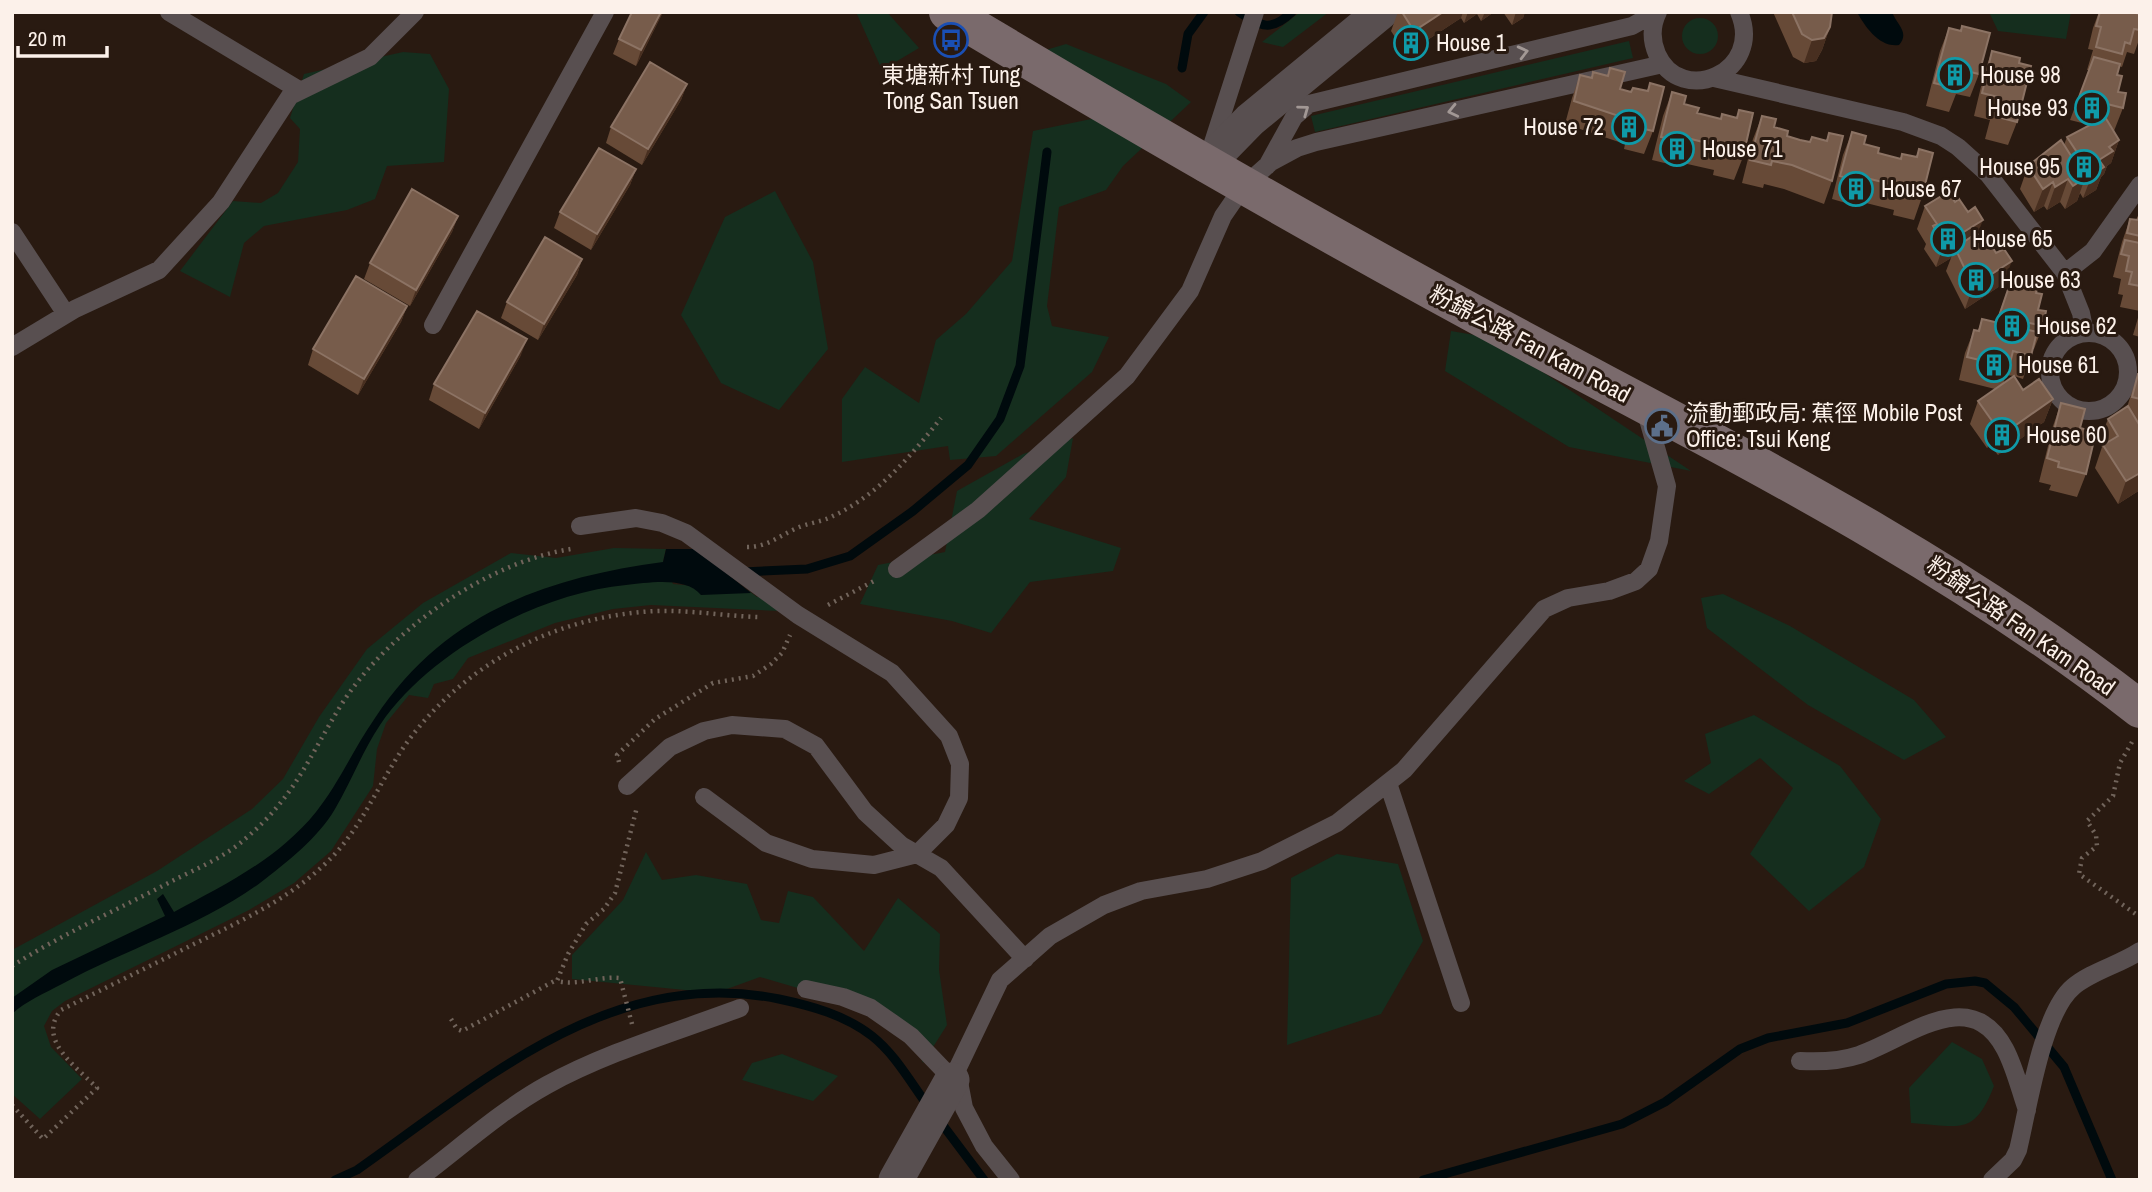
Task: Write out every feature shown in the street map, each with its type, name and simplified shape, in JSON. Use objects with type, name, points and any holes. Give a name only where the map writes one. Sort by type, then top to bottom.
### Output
[{"type":"main road","name":"粉錦公路 Fan Kam Road","points":[[948,12],[1206,165],[1255,176],[1642,403],[1804,489],[1951,575],[2092,673],[2138,721]]},
{"type":"street","points":[[1206,165],[1250,120],[1381,12]]},
{"type":"street","points":[[902,1170],[950,1085]]},
{"type":"lane","points":[[169,12],[299,90]]},
{"type":"lane","points":[[12,347],[66,314],[159,270],[221,202],[290,96],[370,57],[415,12]]},
{"type":"lane","points":[[433,325],[605,12]]},
{"type":"lane","points":[[1206,165],[1255,12]]},
{"type":"lane","points":[[1657,12],[1652,33],[1654,47],[1663,64],[1686,79],[1714,78],[1903,122],[1941,136],[1974,159],[2065,274],[2081,313],[2085,333]]},
{"type":"lane","points":[[897,569],[978,510],[1127,376],[1189,291],[1223,216],[1255,176],[1294,117],[1309,104],[1632,26],[1657,12]]},
{"type":"lane","points":[[1714,78],[1730,69],[1743,47],[1745,34],[1739,12]]},
{"type":"lane","points":[[1255,176],[1285,155],[1316,142],[1663,64]]},
{"type":"lane","points":[[2065,274],[2093,251],[2140,185]]},
{"type":"lane","points":[[12,232],[66,314]]},
{"type":"lane","points":[[2085,333],[2110,338],[2126,358],[2129,371],[2121,395],[2100,410],[2075,409],[2055,392],[2051,380],[2054,355],[2062,344],[2085,333]]},
{"type":"lane","points":[[950,1085],[1000,980],[1050,936],[1104,905],[1140,891],[1207,879],[1262,861],[1337,823],[1404,770],[1544,609],[1568,598],[1608,592],[1636,581],[1649,569],[1659,541],[1667,486],[1651,424],[1642,403]]},
{"type":"lane","points":[[580,526],[636,518],[662,523],[686,533],[799,615],[892,673],[949,736],[960,764],[959,798],[946,825],[917,854],[874,865],[812,859],[766,843],[704,797]]},
{"type":"lane","points":[[627,786],[670,747],[704,731],[732,725],[785,729],[816,746],[864,812],[901,845],[942,868],[1025,959]]},
{"type":"lane","points":[[1388,783],[1461,1003]]},
{"type":"lane","points":[[1992,1180],[2013,1160],[2055,1008],[2074,986],[2140,951]]},
{"type":"lane","points":[[806,989],[843,997],[871,1008],[911,1036],[950,1085],[960,1087],[964,1108],[984,1146],[1011,1180]]},
{"type":"lane","points":[[417,1180],[504,1112],[547,1085],[638,1046],[740,1008]]},
{"type":"lane","points":[[1800,1061],[1818,1062],[1856,1056],[1950,1016],[1973,1018],[1994,1032],[2006,1050],[2027,1110]]},
{"type":"path","points":[[734,547],[761,547],[799,527],[842,510],[874,491],[914,452],[941,418]]},
{"type":"path","points":[[12,966],[242,842],[280,808],[307,767],[344,700],[381,657],[428,613],[486,578],[573,549]]},
{"type":"path","points":[[12,1105],[43,1139],[97,1088],[56,1045],[51,1032],[53,1019],[61,1010],[255,914],[295,890],[327,863],[349,837],[410,738],[444,698],[503,654],[553,631],[603,618],[658,611],[738,617],[799,615],[824,608],[897,569]]},
{"type":"path","points":[[638,1046],[620,978],[606,977],[571,985],[557,981],[568,954],[586,924],[604,909],[615,893],[627,856],[641,789],[627,786],[617,755],[655,719],[713,683],[753,676],[771,664],[782,653],[799,615]]},
{"type":"path","points":[[2138,721],[2120,763],[2113,796],[2087,821],[2096,835],[2097,846],[2082,858],[2079,873],[2140,917]]},
{"type":"path","points":[[452,1019],[457,1030],[462,1031],[559,979]]},
{"type":"green space","points":[[856,12],[887,12],[919,48],[882,70]]},
{"type":"green space","points":[[1300,12],[1329,12],[1283,47],[1262,42]]},
{"type":"green space","points":[[1989,12],[2071,12],[2066,39],[1998,31]]},
{"type":"green space","points":[[1700,18],[1713,23],[1718,36],[1713,49],[1700,54],[1687,49],[1682,36],[1687,23]]},
{"type":"green space","points":[[1629,41],[1633,58],[1315,132],[1311,116]]},
{"type":"green space","points":[[1066,44],[1166,84],[1191,102],[1123,166],[1106,190],[1059,207],[1047,306],[1052,326],[1109,337],[1092,372],[996,456],[950,460],[948,446],[842,462],[842,399],[865,367],[919,403],[936,340],[966,314],[1012,261],[1033,131],[1101,117],[1029,55]]},
{"type":"green space","points":[[403,52],[430,54],[449,89],[444,162],[387,166],[375,199],[347,210],[264,226],[244,243],[230,297],[180,271],[233,201],[261,203],[278,193],[298,162],[300,129],[290,118],[304,74]]},
{"type":"green space","points":[[775,191],[813,262],[828,349],[779,410],[721,383],[681,315],[725,217]]},
{"type":"green space","points":[[1451,331],[1492,338],[1691,471],[1569,447],[1445,371]]},
{"type":"green space","points":[[1073,438],[1066,477],[1029,519],[1121,548],[1113,571],[1030,582],[991,633],[952,621],[860,604],[878,565],[945,552],[957,491],[1023,454]]},
{"type":"green space","points":[[614,548],[666,549],[663,562],[673,584],[749,591],[757,597],[770,596],[780,611],[651,605],[613,609],[555,623],[468,658],[453,679],[434,684],[428,698],[409,695],[386,723],[377,749],[373,786],[331,851],[294,883],[249,910],[65,1001],[52,1011],[44,1026],[51,1047],[82,1079],[40,1119],[12,1094],[12,950],[157,871],[252,809],[283,779],[319,717],[367,649],[423,603],[511,553],[556,558]]},
{"type":"green space","points":[[1723,594],[1790,626],[1914,700],[1946,737],[1904,760],[1808,705],[1707,628],[1701,598]]},
{"type":"green space","points":[[1754,715],[1840,766],[1881,819],[1864,867],[1809,911],[1750,854],[1793,788],[1760,758],[1709,794],[1684,781],[1711,763],[1705,734]]},
{"type":"green space","points":[[646,852],[662,880],[696,875],[747,884],[761,920],[779,923],[788,891],[813,897],[864,951],[898,898],[940,934],[939,970],[947,1025],[923,1063],[913,1039],[842,1001],[760,977],[716,993],[572,979],[572,955],[623,900]]},
{"type":"green space","points":[[1337,854],[1398,864],[1423,941],[1381,1014],[1287,1045],[1291,878]]},
{"type":"green space","points":[[1952,1042],[1982,1059],[1994,1086],[1987,1102],[1972,1121],[1963,1125],[1911,1123],[1909,1088]]},
{"type":"green space","points":[[782,1054],[838,1076],[813,1101],[742,1080],[752,1063]]},
{"type":"shaded area","points":[[1857,12],[1892,12],[1903,32],[1899,45],[1879,40]]},
{"type":"shaded area","points":[[666,549],[697,549],[751,593],[701,595],[686,585],[666,582],[626,585],[592,590],[558,600],[489,631],[427,673],[401,698],[374,735],[328,820],[311,840],[280,867],[237,899],[87,971],[23,1005],[12,1014],[12,998],[52,970],[165,916],[157,899],[163,894],[174,912],[250,869],[285,844],[324,801],[367,729],[402,682],[432,652],[465,627],[500,607],[538,591],[578,578],[663,562]]},
{"type":"building","points":[[632,12],[661,12],[641,50],[619,39]]},
{"type":"building","points":[[1402,12],[1443,12],[1414,31]]},
{"type":"building","points":[[1792,12],[1832,12],[1830,27],[1824,38],[1812,40],[1802,34]]},
{"type":"building","points":[[2100,12],[2140,14],[2140,30],[2134,29],[2130,44],[2125,42],[2122,54],[2096,47],[2101,27],[2096,26]]},
{"type":"building","points":[[1962,26],[1990,33],[1979,74],[1962,70],[1958,89],[1934,83],[1949,28],[1961,31]]},
{"type":"building","points":[[1992,51],[2020,58],[2019,63],[2031,66],[2017,122],[1994,116],[1998,97],[1982,93]]},
{"type":"building","points":[[2094,57],[2120,64],[2117,75],[2122,76],[2118,92],[2126,93],[2123,108],[2079,97]]},
{"type":"building","points":[[650,62],[687,84],[648,149],[611,127]]},
{"type":"building","points":[[1610,68],[1625,72],[1620,89],[1631,92],[1633,88],[1648,91],[1650,83],[1664,87],[1653,131],[1632,126],[1634,121],[1574,101],[1580,75],[1592,78],[1593,72],[1608,76]]},
{"type":"building","points":[[1672,92],[1686,96],[1684,104],[1699,108],[1697,113],[1721,119],[1722,114],[1737,118],[1739,110],[1753,113],[1743,157],[1722,152],[1723,147],[1683,137],[1681,142],[1661,137]]},
{"type":"building","points":[[1762,116],[1776,119],[1774,127],[1788,131],[1787,136],[1800,140],[1810,142],[1812,137],[1827,141],[1829,133],[1843,136],[1832,181],[1792,165],[1772,161],[1771,165],[1750,160]]},
{"type":"building","points":[[2105,117],[2119,140],[2109,147],[2113,151],[2099,160],[2104,167],[2092,175],[2067,137]]},
{"type":"building","points":[[1852,132],[1866,136],[1864,144],[1879,148],[1878,153],[1901,159],[1902,154],[1917,157],[1919,149],[1933,153],[1922,197],[1902,192],[1903,187],[1862,177],[1861,182],[1840,176]]},
{"type":"building","points":[[2061,140],[2085,178],[2073,186],[2068,179],[2055,187],[2053,182],[2043,189],[2028,166]]},
{"type":"building","points":[[599,148],[636,169],[597,234],[560,212]]},
{"type":"building","points":[[412,189],[458,216],[416,290],[370,263]]},
{"type":"building","points":[[1948,192],[1955,202],[1959,199],[1968,212],[1975,207],[1983,220],[1944,244],[1933,226],[1937,224],[1925,206]]},
{"type":"building","points":[[2140,213],[2140,236],[2127,233],[2130,219],[2138,220]]},
{"type":"building","points":[[1977,233],[1984,243],[1988,240],[1996,253],[2004,249],[2012,261],[1973,286],[1955,248]]},
{"type":"building","points":[[545,237],[582,259],[544,324],[507,302]]},
{"type":"building","points":[[2125,240],[2140,243],[2140,286],[2129,284],[2132,272],[2126,271],[2129,256],[2121,254]]},
{"type":"building","points":[[2013,275],[2039,281],[2036,293],[2042,294],[2038,310],[2046,311],[2043,326],[1999,316]]},
{"type":"building","points":[[356,276],[407,306],[364,379],[313,349]]},
{"type":"building","points":[[477,311],[527,339],[485,413],[434,384]]},
{"type":"building","points":[[1982,319],[2037,332],[2031,356],[2013,351],[2009,367],[1967,357],[1974,330],[1979,331]]},
{"type":"building","points":[[2140,374],[2140,399],[2132,397]]},
{"type":"building","points":[[2014,376],[2023,390],[2039,379],[2053,399],[2006,432],[1999,422],[1995,425],[1978,401]]},
{"type":"building","points":[[2061,403],[2085,409],[2080,428],[2096,432],[2086,474],[2058,467],[2059,462],[2047,458]]},
{"type":"building","points":[[2128,406],[2140,426],[2140,473],[2126,481],[2103,445],[2118,436],[2108,419]]},
{"type":"waterway","points":[[1182,68],[1188,34],[1204,12]]},
{"type":"waterway","points":[[1239,12],[1266,25],[1278,23],[1292,12]]},
{"type":"waterway","points":[[743,572],[807,569],[850,556],[913,511],[968,465],[1000,419],[1020,366],[1047,152]]},
{"type":"waterway","points":[[1423,1180],[1622,1124],[1665,1102],[1740,1049],[1768,1038],[1847,1023],[1946,984],[1975,981],[1985,983],[2014,1007],[2064,1067],[2112,1180]]},
{"type":"waterway","points":[[335,1180],[357,1170],[453,1101],[553,1038],[605,1015],[660,999],[718,993],[779,999],[839,1017],[862,1029],[880,1043],[928,1106]]},
{"type":"waterway","points":[[939,1120],[984,1180]]},
{"type":"place","name":"東塘新村 Tung Tong San Tsuen","points":[[951,40]]},
{"type":"place","name":"House 1","points":[[1411,43]]},
{"type":"place","name":"House 98","points":[[1955,75]]},
{"type":"place","name":"House 93","points":[[2092,108]]},
{"type":"place","name":"House 72","points":[[1629,127]]},
{"type":"place","name":"House 71","points":[[1677,149]]},
{"type":"place","name":"House 95","points":[[2084,167]]},
{"type":"place","name":"House 67","points":[[1856,189]]},
{"type":"place","name":"House 65","points":[[1948,239]]},
{"type":"place","name":"House 63","points":[[1976,280]]},
{"type":"place","name":"House 62","points":[[2012,326]]},
{"type":"place","name":"House 61","points":[[1994,365]]},
{"type":"place","name":"流動郵政局: 蕉徑 Mobile Post Office: Tsui Keng","points":[[1662,426]]},
{"type":"place","name":"House 60","points":[[2002,435]]}]
